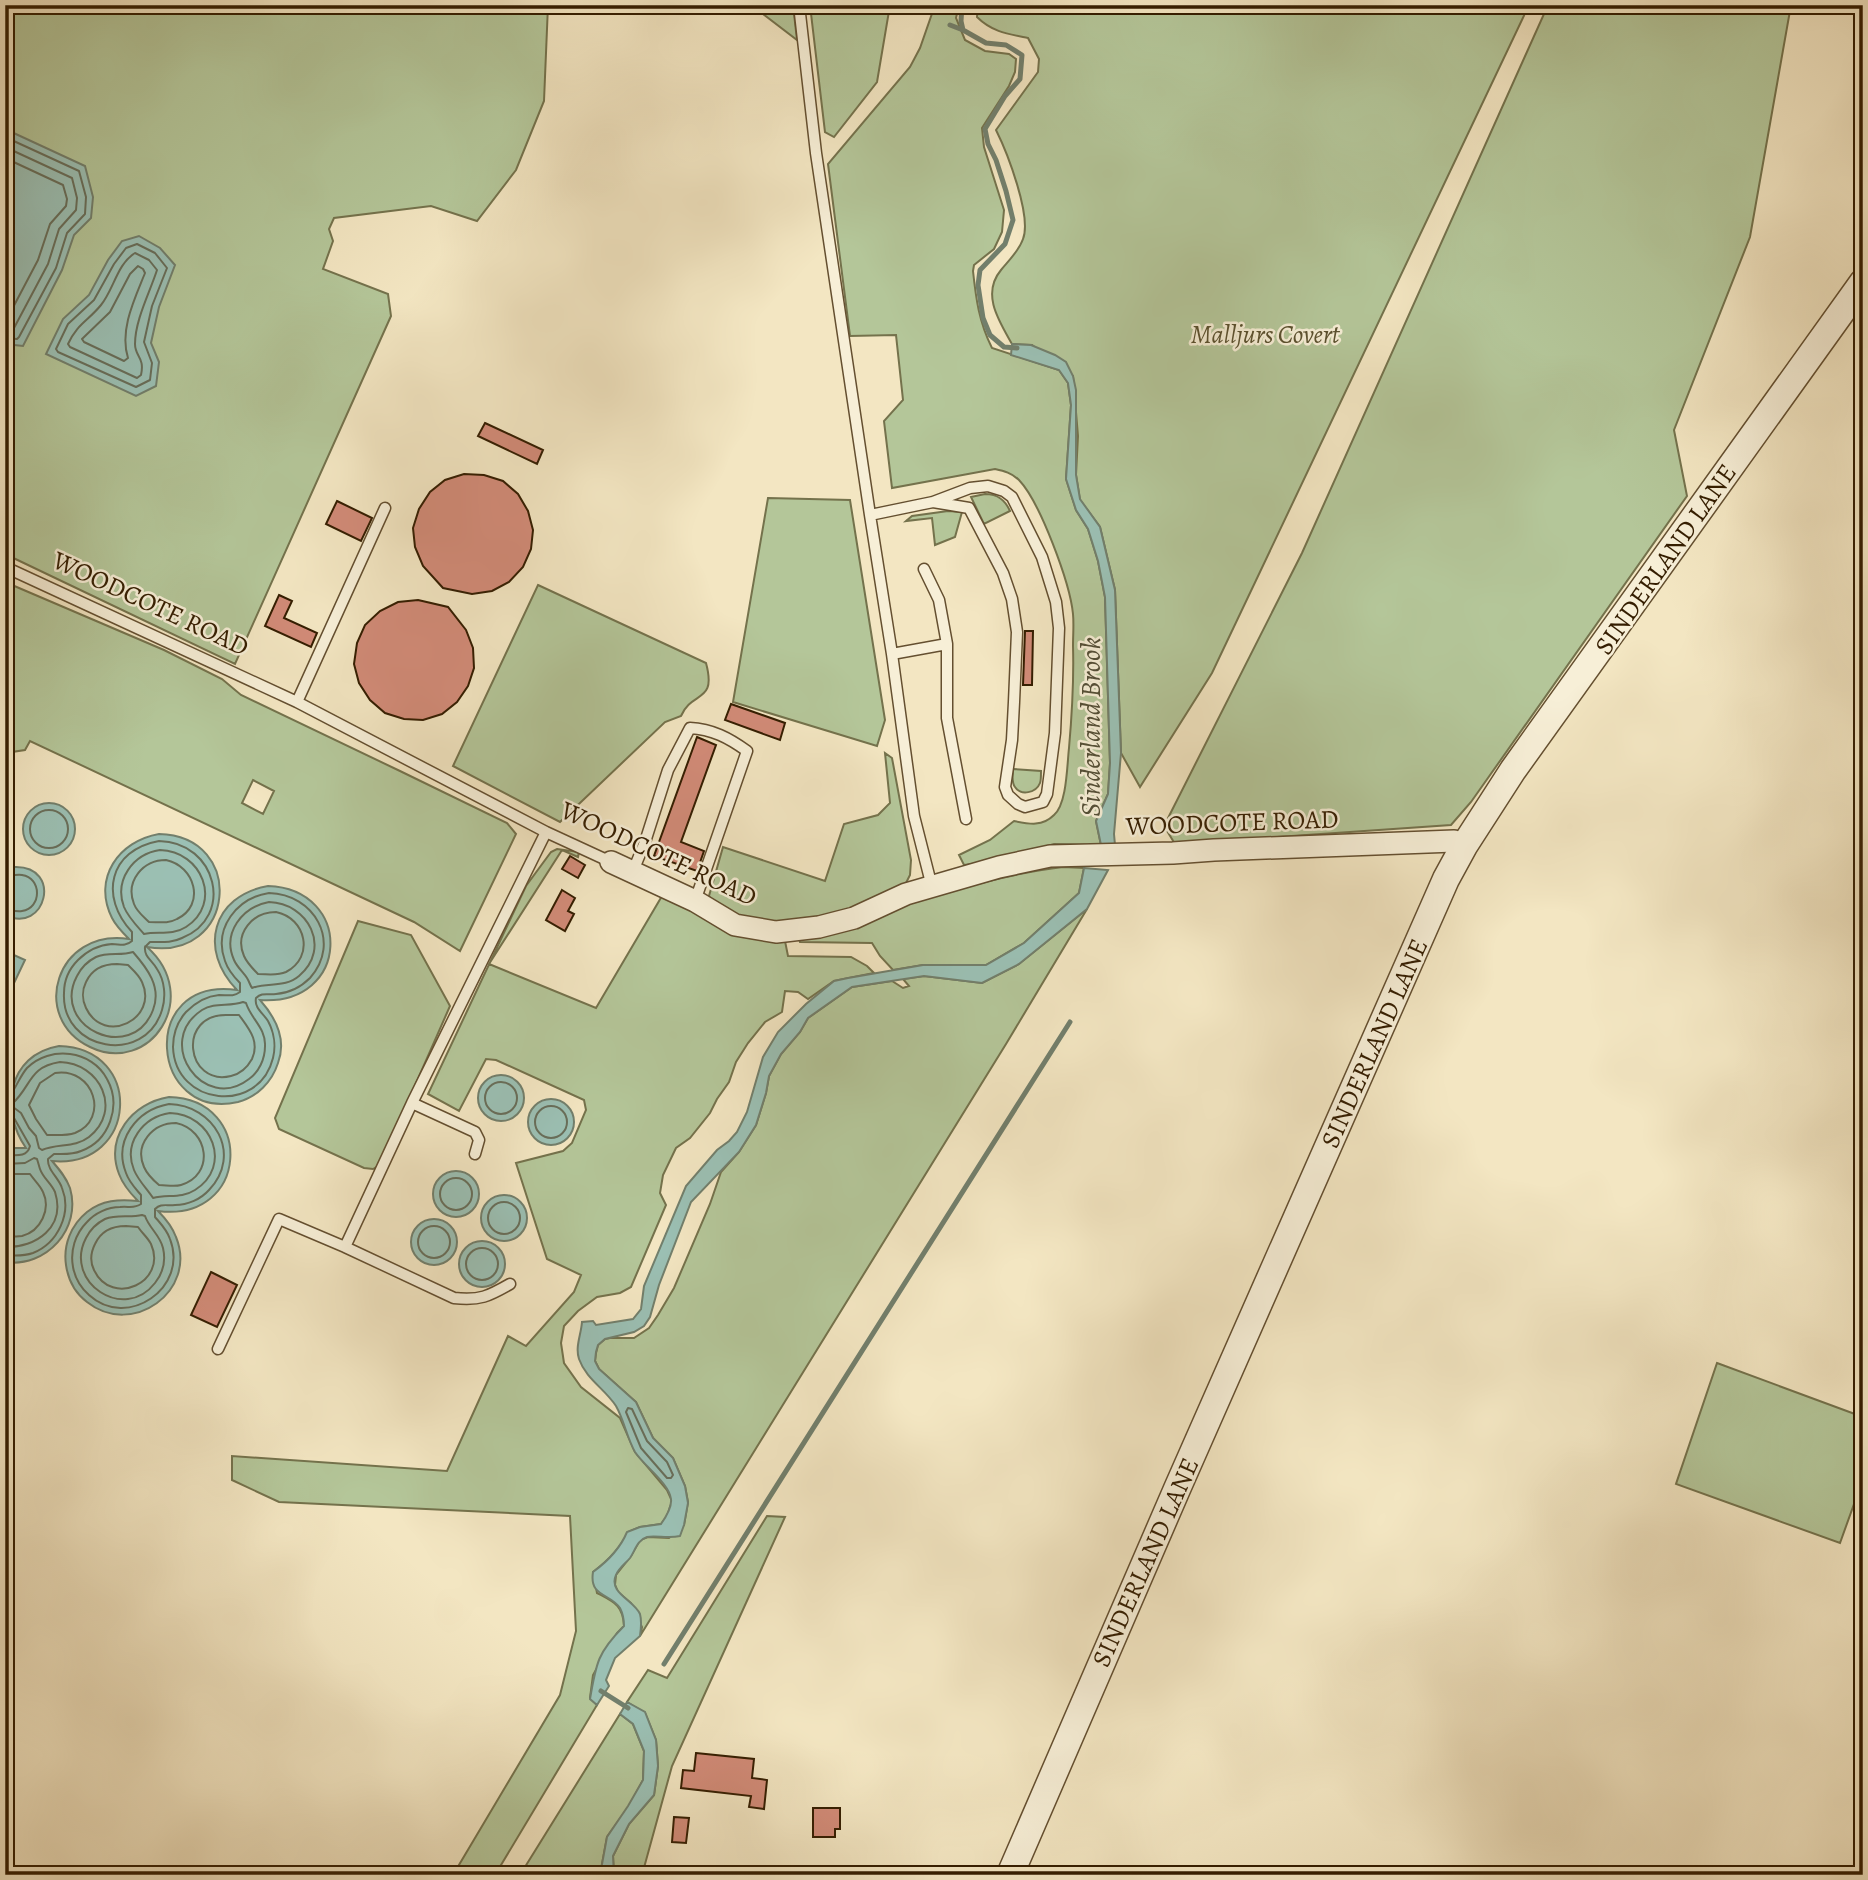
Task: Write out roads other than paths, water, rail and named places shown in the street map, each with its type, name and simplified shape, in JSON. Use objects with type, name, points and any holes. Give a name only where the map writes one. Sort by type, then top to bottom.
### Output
[{"type":"street","name":"SINDERLAND LANE","points":[[1010,1875],[1446,879],[1513,770],[1863,282]]},
{"type":"street","name":"WOODCOTE ROAD","points":[[611,862],[695,901],[735,925],[776,932],[818,927],[853,918],[906,894],[1032,859],[1070,855],[1454,841],[1464,846]]},
{"type":"lane","points":[[799,5],[816,153],[914,816],[932,887]]},
{"type":"lane","points":[[870,515],[933,502],[970,488],[988,486],[1004,491],[1012,497],[1021,511],[1042,557],[1056,602],[1059,628],[1051,772],[1047,794],[1043,802],[1035,805],[1025,807],[1017,804],[1008,795],[1005,787],[1012,740],[1017,632],[1012,599],[1003,573],[969,508],[933,502]]},
{"type":"lane","points":[[297,702],[385,508]]},
{"type":"lane","name":"WOODCOTE ROAD","points":[[5,567],[297,702],[546,832],[611,862]]},
{"type":"lane","points":[[924,569],[939,600],[947,645],[947,719],[966,819]]},
{"type":"lane","points":[[892,654],[947,645]]},
{"type":"lane","points":[[633,871],[668,770],[690,729],[729,738],[747,751],[695,901]]},
{"type":"lane","points":[[345,1247],[412,1103],[546,832]]},
{"type":"lane","points":[[412,1103],[475,1132],[479,1140],[475,1154]]},
{"type":"lane","points":[[218,1349],[279,1219],[454,1298],[473,1300],[493,1294],[510,1283]]},
{"type":"lane","points":[[725,1875],[961,1875]]},
{"type":"water","points":[[5,129],[85,166],[93,197],[91,218],[74,235],[62,270],[23,346],[5,344]]},
{"type":"water","points":[[139,236],[160,248],[175,265],[159,307],[151,343],[159,362],[156,386],[136,396],[46,354],[63,319],[89,295],[122,241]]},
{"type":"water","points":[[1012,344],[1031,345],[1066,362],[1076,390],[1076,475],[1080,499],[1100,527],[1115,590],[1121,753],[1115,845],[1101,845],[1096,821],[1108,794],[1110,763],[1105,597],[1088,529],[1076,510],[1066,479],[1071,405],[1068,383],[1059,370],[1011,355]]},
{"type":"water","points":[[49,803],[59,805],[67,811],[73,819],[73,839],[67,847],[59,853],[49,855],[39,853],[31,847],[25,839],[23,829],[25,819],[31,811],[39,805]]},
{"type":"water","points":[[159,834],[187,840],[207,855],[217,875],[219,897],[213,918],[199,936],[177,947],[147,947],[163,967],[170,988],[169,1008],[162,1027],[149,1041],[132,1051],[112,1053],[90,1047],[71,1034],[60,1016],[56,997],[59,978],[68,961],[84,947],[104,939],[129,939],[114,921],[107,903],[105,889],[108,876],[121,853],[132,844]]},
{"type":"water","points":[[15,867],[30,870],[39,877],[44,887],[39,908],[31,916],[19,919],[5,915],[5,871]]},
{"type":"water","points":[[1084,868],[1108,870],[1087,909],[1019,964],[982,983],[924,976],[852,987],[808,1018],[781,1054],[769,1076],[756,1125],[739,1152],[691,1202],[659,1285],[650,1317],[644,1326],[634,1332],[605,1339],[598,1345],[595,1361],[599,1369],[636,1402],[653,1438],[673,1458],[685,1486],[688,1503],[680,1536],[644,1538],[617,1573],[614,1581],[618,1592],[640,1614],[640,1636],[615,1658],[606,1680],[609,1686],[597,1705],[590,1699],[597,1667],[603,1651],[624,1624],[620,1608],[594,1586],[593,1572],[613,1554],[627,1532],[661,1524],[670,1509],[671,1499],[666,1487],[635,1452],[616,1406],[582,1366],[578,1350],[582,1322],[593,1321],[596,1325],[633,1319],[641,1309],[644,1286],[686,1186],[717,1150],[737,1132],[747,1112],[763,1057],[778,1032],[806,1004],[834,981],[923,965],[986,965],[1024,943],[1079,893]]},
{"type":"water","points":[[268,886],[296,892],[316,906],[327,925],[330,946],[325,967],[312,985],[290,997],[260,1000],[275,1022],[281,1046],[278,1063],[268,1082],[245,1100],[209,1102],[187,1091],[173,1072],[167,1048],[170,1025],[183,1004],[205,992],[237,990],[225,974],[218,958],[215,942],[217,927],[223,913],[234,901],[249,892]]},
{"type":"water","points":[[5,951],[25,960],[5,1002]]},
{"type":"water","points":[[59,1046],[87,1052],[106,1066],[117,1085],[120,1107],[115,1129],[101,1147],[81,1158],[52,1161],[70,1188],[71,1218],[66,1231],[47,1252],[34,1259],[5,1262],[5,1148],[26,1148],[13,1118],[13,1086],[28,1061],[42,1051]]},
{"type":"water","points":[[501,1075],[518,1081],[524,1098],[518,1115],[501,1121],[484,1115],[478,1098],[484,1081]]},
{"type":"water","points":[[169,1097],[197,1103],[217,1117],[228,1137],[230,1159],[224,1181],[210,1199],[188,1210],[158,1211],[176,1237],[180,1257],[178,1275],[169,1291],[157,1303],[141,1311],[123,1315],[105,1312],[87,1302],[73,1285],[65,1258],[67,1243],[81,1217],[93,1208],[111,1201],[138,1201],[119,1174],[116,1147],[119,1135],[133,1114],[144,1106]]},
{"type":"water","points":[[551,1099],[568,1105],[574,1122],[568,1139],[551,1145],[534,1139],[528,1122],[534,1105]]},
{"type":"water","points":[[456,1171],[473,1177],[479,1194],[473,1211],[456,1217],[439,1211],[433,1194],[439,1177]]},
{"type":"water","points":[[504,1195],[521,1201],[527,1218],[521,1235],[504,1241],[487,1235],[481,1218],[487,1201]]},
{"type":"water","points":[[434,1219],[451,1225],[457,1242],[451,1259],[434,1265],[417,1259],[411,1242],[417,1225]]},
{"type":"water","points":[[482,1241],[499,1247],[505,1264],[499,1281],[482,1287],[465,1281],[459,1264],[465,1247]]},
{"type":"water","points":[[627,1702],[645,1712],[656,1740],[658,1766],[654,1795],[629,1824],[613,1856],[614,1875],[600,1875],[607,1837],[643,1780],[644,1751],[633,1724],[620,1714]]},
{"type":"waterway","name":"Sinderland Brook","points":[[962,5],[963,30],[986,43],[1006,45],[1022,55],[1020,79],[1005,96],[985,129],[1013,220],[1005,244],[980,270],[978,285],[983,318],[990,335],[1004,347],[1017,348]]},
{"type":"waterway","points":[[950,25],[963,30]]},
{"type":"waterway","points":[[664,1664],[1070,1022]]},
{"type":"waterway","name":"Sinderland Brook","points":[[601,1691],[628,1708]]},
{"type":"waterway","points":[[5,1867],[188,1875]]},
{"type":"park label","name":"Malljurs Covert","points":[[1265,334]]}]
